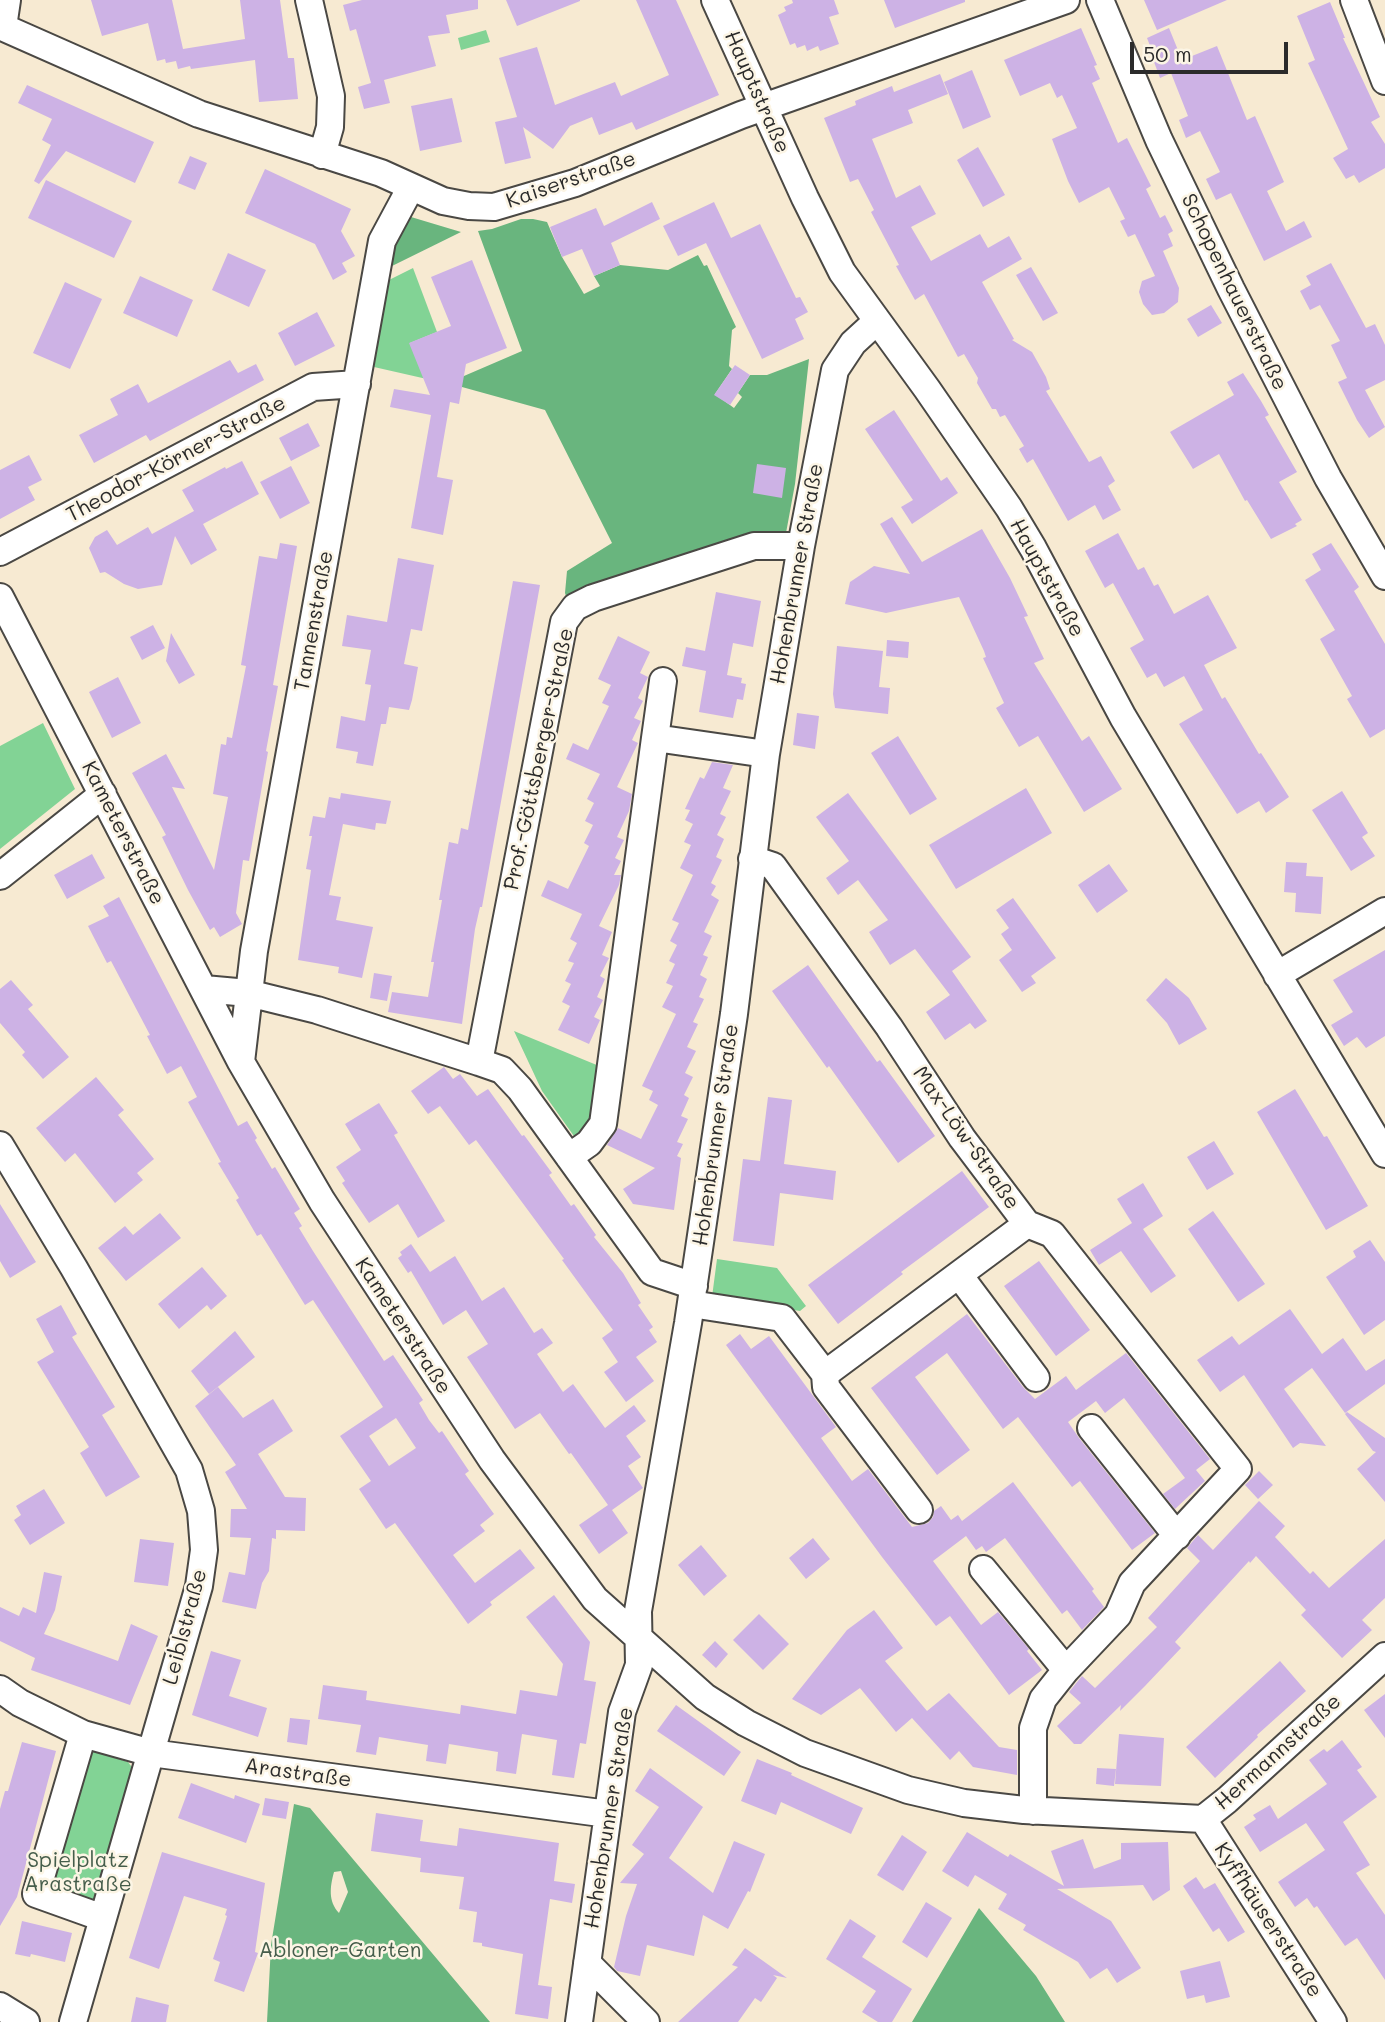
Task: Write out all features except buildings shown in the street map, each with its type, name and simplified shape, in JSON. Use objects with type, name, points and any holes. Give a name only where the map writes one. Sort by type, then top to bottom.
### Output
[{"type":"street","points":[[1,27],[8,0]]},
{"type":"street","points":[[309,0],[331,96],[330,127],[322,155]]},
{"type":"street","name":"Hauptstraße","points":[[715,0],[828,247],[853,288],[935,400],[1021,528],[1123,717],[1385,1154]]},
{"type":"street","name":"Kaiserstraße","points":[[1,27],[200,114],[381,173],[443,201],[494,207],[575,183],[764,106],[1066,0]]},
{"type":"street","name":"Schopenhauerstraße","points":[[1100,0],[1159,140],[1231,289],[1328,478],[1385,576]]},
{"type":"street","points":[[1354,0],[1385,81]]},
{"type":"street","name":"Tannenstraße","points":[[241,1062],[248,993],[382,241],[411,187]]},
{"type":"street","name":"Hohenbrunner Straße","points":[[579,2022],[622,1712],[639,1665],[638,1611],[692,1295],[734,1014],[766,754],[801,547],[835,370],[853,343],[877,321]]},
{"type":"street","name":"Theodor-Körner-Straße","points":[[0,552],[313,387],[357,384]]},
{"type":"street","name":"Prof.-Göttsberger-Straße","points":[[479,1062],[564,622],[575,607],[593,598],[754,546],[801,547]]},
{"type":"street","name":"Kameterstraße","points":[[0,597],[241,1062],[322,1201],[492,1460],[594,1599],[705,1696],[746,1723],[805,1753],[908,1790],[964,1802],[1033,1811]]},
{"type":"street","points":[[569,1157],[589,1143],[603,1124],[663,681]]},
{"type":"street","points":[[655,738],[766,754]]},
{"type":"street","points":[[0,876],[103,794]]},
{"type":"street","name":"Max-Löw-Straße","points":[[752,859],[773,866],[889,1027],[962,1138],[1027,1224],[1052,1234],[1238,1469],[1132,1583],[1118,1615],[1066,1670],[1043,1699],[1033,1728],[1033,1811]]},
{"type":"street","points":[[1277,975],[1385,911]]},
{"type":"street","points":[[204,989],[248,993],[317,1010],[502,1070],[520,1089],[652,1272],[692,1295],[782,1318],[825,1374],[826,1387],[919,1510]]},
{"type":"street","name":"Leiblstraße","points":[[0,1145],[74,1268],[189,1470],[201,1511],[204,1550],[199,1586],[73,2022]]},
{"type":"street","points":[[825,1374],[1027,1224]]},
{"type":"street","points":[[959,1275],[1036,1378]]},
{"type":"street","points":[[1091,1428],[1177,1536]]},
{"type":"street","points":[[983,1569],[1066,1670]]},
{"type":"street","name":"Hermannstraße","points":[[1033,1811],[1203,1818],[1227,1800],[1385,1656]]},
{"type":"street","name":"Arastraße","points":[[0,1689],[20,1703],[83,1734],[151,1754],[608,1814]]},
{"type":"street","points":[[83,1734],[36,1894],[103,1918]]},
{"type":"street","name":"Kyffhäuserstraße","points":[[1203,1818],[1333,2022]]},
{"type":"street","points":[[587,1963],[646,2022]]},
{"type":"street","points":[[0,2006],[26,2022]]},
{"type":"green space","points":[[486,30],[490,42],[461,50],[458,38]]},
{"type":"green space","points":[[411,217],[461,232],[392,266],[397,240],[403,226]]},
{"type":"green space","points":[[521,219],[547,222],[562,257],[584,294],[600,286],[594,276],[620,265],[668,270],[698,255],[704,266],[707,265],[736,327],[732,330],[729,366],[732,369],[715,394],[734,408],[742,397],[738,393],[750,375],[767,375],[809,359],[795,484],[786,533],[736,540],[688,552],[593,584],[578,590],[567,599],[567,571],[612,543],[545,410],[462,387],[457,379],[522,351],[478,231]]},
{"type":"green space","points":[[413,268],[437,332],[410,343],[457,379],[462,387],[374,367],[389,280]]},
{"type":"green space","points":[[43,723],[75,789],[0,849],[0,746]]},
{"type":"green space","points":[[514,1031],[604,1068],[596,1119],[576,1139],[542,1091]]},
{"type":"green space","points":[[717,1259],[777,1268],[806,1306],[800,1311],[712,1297]]},
{"type":"green space","name":"Spielplatz Arastraße","points":[[93,1751],[128,1762],[134,1770],[97,1902],[43,1893],[89,1753]]},
{"type":"green space","name":"Abloner-Garten","points":[[294,1804],[310,1808],[490,2022],[267,2022],[271,1945]],"holes":[[[341,1871],[348,1892],[339,1913],[331,1894],[334,1872]]]},
{"type":"green space","points":[[979,1908],[1036,1976],[1065,2022],[912,2022]]}]
